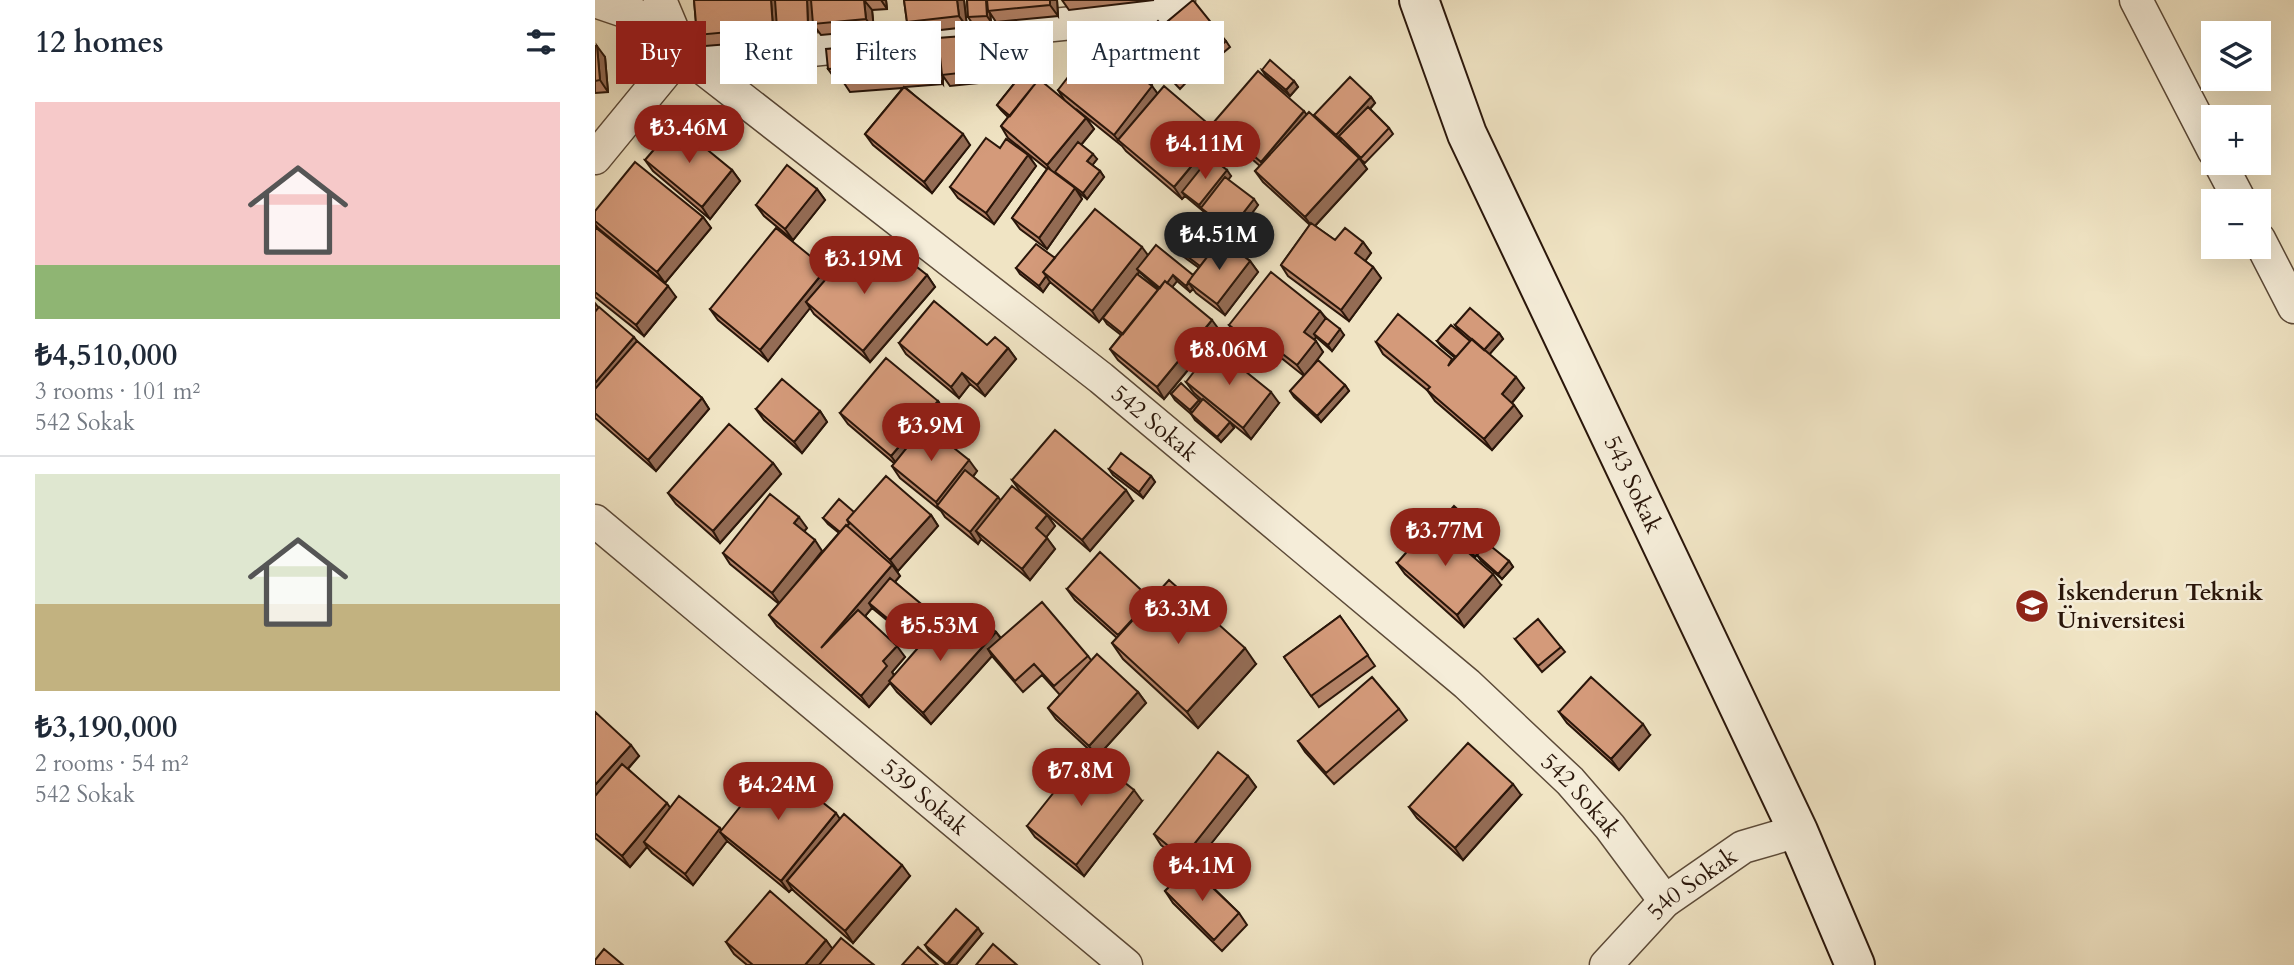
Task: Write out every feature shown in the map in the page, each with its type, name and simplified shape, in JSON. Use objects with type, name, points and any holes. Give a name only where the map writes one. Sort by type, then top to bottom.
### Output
[{"type":"street","points":[[660,0],[671,21]]},
{"type":"street","points":[[706,55],[1149,15],[1179,0]]},
{"type":"street","name":"543 Sokak","points":[[1419,0],[1468,134],[1798,831],[1855,965]]},
{"type":"street","points":[[2136,0],[2201,126]]},
{"type":"street","name":"542 Sokak","points":[[595,1],[647,21]]},
{"type":"street","name":"542 Sokak","points":[[706,70],[1101,378],[1467,684],[1570,781],[1610,827],[1665,901]]},
{"type":"street","points":[[595,159],[664,84]]},
{"type":"street","points":[[2269,259],[2294,307]]},
{"type":"street","name":"539 Sokak","points":[[595,521],[1126,965]]},
{"type":"street","name":"540 Sokak","points":[[1606,965],[1665,901],[1743,847],[1798,831]]},
{"type":"building","points":[[694,0],[771,0],[772,21],[720,21],[720,33],[706,34],[706,21],[696,21]]},
{"type":"building","points":[[775,0],[807,0],[808,21],[776,21]]},
{"type":"building","points":[[811,0],[864,0],[866,19],[817,24],[817,21],[813,21]]},
{"type":"building","points":[[904,0],[957,0],[959,16],[907,21]]},
{"type":"building","points":[[967,0],[986,0],[987,16],[968,17]]},
{"type":"building","points":[[987,0],[1050,0],[1050,5],[988,11]]},
{"type":"building","points":[[1193,0],[1210,21],[1168,21]]},
{"type":"building","points":[[955,37],[955,74],[942,75],[941,38]]},
{"type":"building","points":[[595,46],[600,80],[595,81]]},
{"type":"building","points":[[826,49],[831,49],[831,69],[828,69]]},
{"type":"building","points":[[1270,60],[1294,81],[1286,90],[1262,70]]},
{"type":"building","points":[[1258,71],[1304,111],[1261,162],[1214,122]]},
{"type":"building","points":[[1350,77],[1371,97],[1336,135],[1314,115]]},
{"type":"building","points":[[1067,78],[1067,84],[1152,86],[1114,135],[1058,90]]},
{"type":"building","points":[[1014,84],[1035,84],[1010,116],[997,105]]},
{"type":"building","points":[[1035,84],[1045,84],[1086,118],[1047,165],[1001,126]]},
{"type":"building","points":[[1164,86],[1219,133],[1174,187],[1118,140]]},
{"type":"building","points":[[904,87],[963,134],[924,182],[865,134]]},
{"type":"building","points":[[1368,107],[1389,128],[1361,158],[1339,136]]},
{"type":"building","points":[[1309,112],[1359,158],[1305,217],[1255,171]]},
{"type":"building","points":[[676,124],[732,170],[702,207],[645,160]]},
{"type":"building","points":[[986,138],[1000,148],[1006,139],[1028,155],[986,213],[950,187]]},
{"type":"building","points":[[1078,142],[1093,154],[1087,161],[1100,171],[1083,193],[1055,172]]},
{"type":"building","points":[[1210,157],[1227,170],[1199,205],[1182,192]]},
{"type":"building","points":[[635,162],[703,217],[657,272],[595,221],[595,211]]},
{"type":"building","points":[[787,165],[817,189],[785,229],[756,205]]},
{"type":"building","points":[[1048,168],[1075,188],[1039,238],[1012,218]]},
{"type":"building","points":[[1225,177],[1254,199],[1230,230],[1201,208]]},
{"type":"building","points":[[1095,209],[1142,247],[1092,311],[1043,272]]},
{"type":"building","points":[[1202,214],[1227,233],[1200,266],[1176,248]]},
{"type":"building","points":[[1311,223],[1335,240],[1345,228],[1363,242],[1355,253],[1373,267],[1341,310],[1281,265]]},
{"type":"building","points":[[595,227],[668,286],[636,325],[595,292]]},
{"type":"building","points":[[776,228],[826,269],[760,350],[710,309]]},
{"type":"building","points":[[1221,239],[1250,261],[1217,304],[1188,282]]},
{"type":"building","points":[[1036,244],[1055,258],[1043,272],[1046,276],[1039,286],[1016,268]]},
{"type":"building","points":[[1156,245],[1193,275],[1186,286],[1173,275],[1160,288],[1137,269]]},
{"type":"building","points":[[852,249],[872,266],[878,259],[895,274],[908,260],[927,275],[863,351],[806,302]]},
{"type":"building","points":[[1271,272],[1320,311],[1304,332],[1316,341],[1297,365],[1262,338],[1256,345],[1229,325]]},
{"type":"building","points":[[1137,274],[1158,290],[1123,334],[1103,318]]},
{"type":"building","points":[[1165,281],[1212,320],[1157,387],[1110,349]]},
{"type":"building","points":[[934,301],[987,345],[995,337],[1008,348],[977,385],[962,373],[951,387],[899,343]]},
{"type":"building","points":[[599,307],[634,337],[595,383],[595,312]]},
{"type":"building","points":[[1470,308],[1499,333],[1484,350],[1455,325]]},
{"type":"building","points":[[1398,314],[1452,359],[1448,366],[1472,339],[1516,377],[1502,394],[1514,405],[1484,439],[1427,390],[1430,387],[1376,342]]},
{"type":"building","points":[[1326,318],[1340,329],[1328,345],[1314,334]]},
{"type":"building","points":[[1451,325],[1470,341],[1456,357],[1437,341]]},
{"type":"building","points":[[637,341],[702,398],[648,460],[595,413],[595,389]]},
{"type":"building","points":[[1214,346],[1271,392],[1243,428],[1186,382]]},
{"type":"building","points":[[886,358],[938,401],[891,456],[840,413]]},
{"type":"building","points":[[1318,360],[1345,385],[1317,416],[1290,391]]},
{"type":"building","points":[[782,379],[820,411],[794,442],[756,409]]},
{"type":"building","points":[[1181,383],[1199,400],[1190,410],[1171,394]]},
{"type":"building","points":[[1203,399],[1230,422],[1217,437],[1191,414]]},
{"type":"building","points":[[729,424],[773,463],[713,531],[668,493]]},
{"type":"building","points":[[925,425],[969,460],[936,502],[892,466]]},
{"type":"building","points":[[1055,430],[1126,490],[1082,540],[1012,480]]},
{"type":"building","points":[[1121,453],[1151,476],[1139,492],[1109,469]]},
{"type":"building","points":[[965,470],[998,497],[970,532],[937,506]]},
{"type":"building","points":[[886,476],[931,515],[890,560],[847,520]]},
{"type":"building","points":[[1012,486],[1047,515],[1036,528],[1047,538],[1022,569],[976,531]]},
{"type":"building","points":[[770,494],[799,517],[794,523],[815,540],[772,593],[723,553]]},
{"type":"building","points":[[839,499],[854,512],[847,520],[849,524],[840,532],[823,518]]},
{"type":"building","points":[[1454,506],[1485,534],[1471,551],[1439,523]]},
{"type":"building","points":[[1433,522],[1493,574],[1457,615],[1397,563]]},
{"type":"building","points":[[846,525],[892,565],[821,648],[858,610],[897,646],[883,661],[887,666],[861,696],[769,615]]},
{"type":"building","points":[[1487,543],[1509,561],[1498,574],[1477,555]]},
{"type":"building","points":[[1100,552],[1151,599],[1118,635],[1067,589]]},
{"type":"building","points":[[890,578],[932,613],[911,638],[869,603]]},
{"type":"building","points":[[1169,580],[1245,648],[1187,712],[1112,643]]},
{"type":"building","points":[[1042,602],[1088,656],[1054,686],[1034,664],[1015,681],[988,649]]},
{"type":"building","points":[[975,612],[996,632],[923,713],[889,681],[931,633],[945,645]]},
{"type":"building","points":[[1340,616],[1368,655],[1311,696],[1284,657]]},
{"type":"building","points":[[1538,619],[1561,647],[1538,666],[1515,639]]},
{"type":"building","points":[[1097,654],[1138,692],[1089,746],[1048,708]]},
{"type":"building","points":[[1372,677],[1399,709],[1326,773],[1298,741]]},
{"type":"building","points":[[1591,677],[1643,724],[1611,759],[1559,712]]},
{"type":"building","points":[[595,712],[631,745],[595,785]]},
{"type":"building","points":[[1468,743],[1513,784],[1455,848],[1409,807]]},
{"type":"building","points":[[1086,752],[1134,790],[1076,865],[1027,826]]},
{"type":"building","points":[[1218,752],[1248,776],[1183,858],[1154,834]]},
{"type":"building","points":[[622,764],[667,803],[622,856],[595,833],[595,796]]},
{"type":"building","points":[[774,764],[836,813],[781,881],[720,832]]},
{"type":"building","points":[[679,796],[720,828],[685,874],[644,842]]},
{"type":"building","points":[[844,814],[902,865],[845,931],[787,881]]},
{"type":"building","points":[[1190,866],[1239,913],[1214,940],[1165,891]]},
{"type":"building","points":[[770,891],[826,940],[805,965],[753,965],[726,942]]},
{"type":"building","points":[[956,909],[978,928],[947,964],[925,945]]},
{"type":"building","points":[[841,938],[874,965],[819,965]]},
{"type":"building","points":[[993,944],[1017,965],[976,965]]},
{"type":"building","points":[[918,947],[938,965],[902,965]]},
{"type":"building","points":[[604,949],[623,965],[595,965],[595,960]]},
{"type":"place","name":"İskenderun Teknik Üniversitesi","points":[[2032,606]]}]
